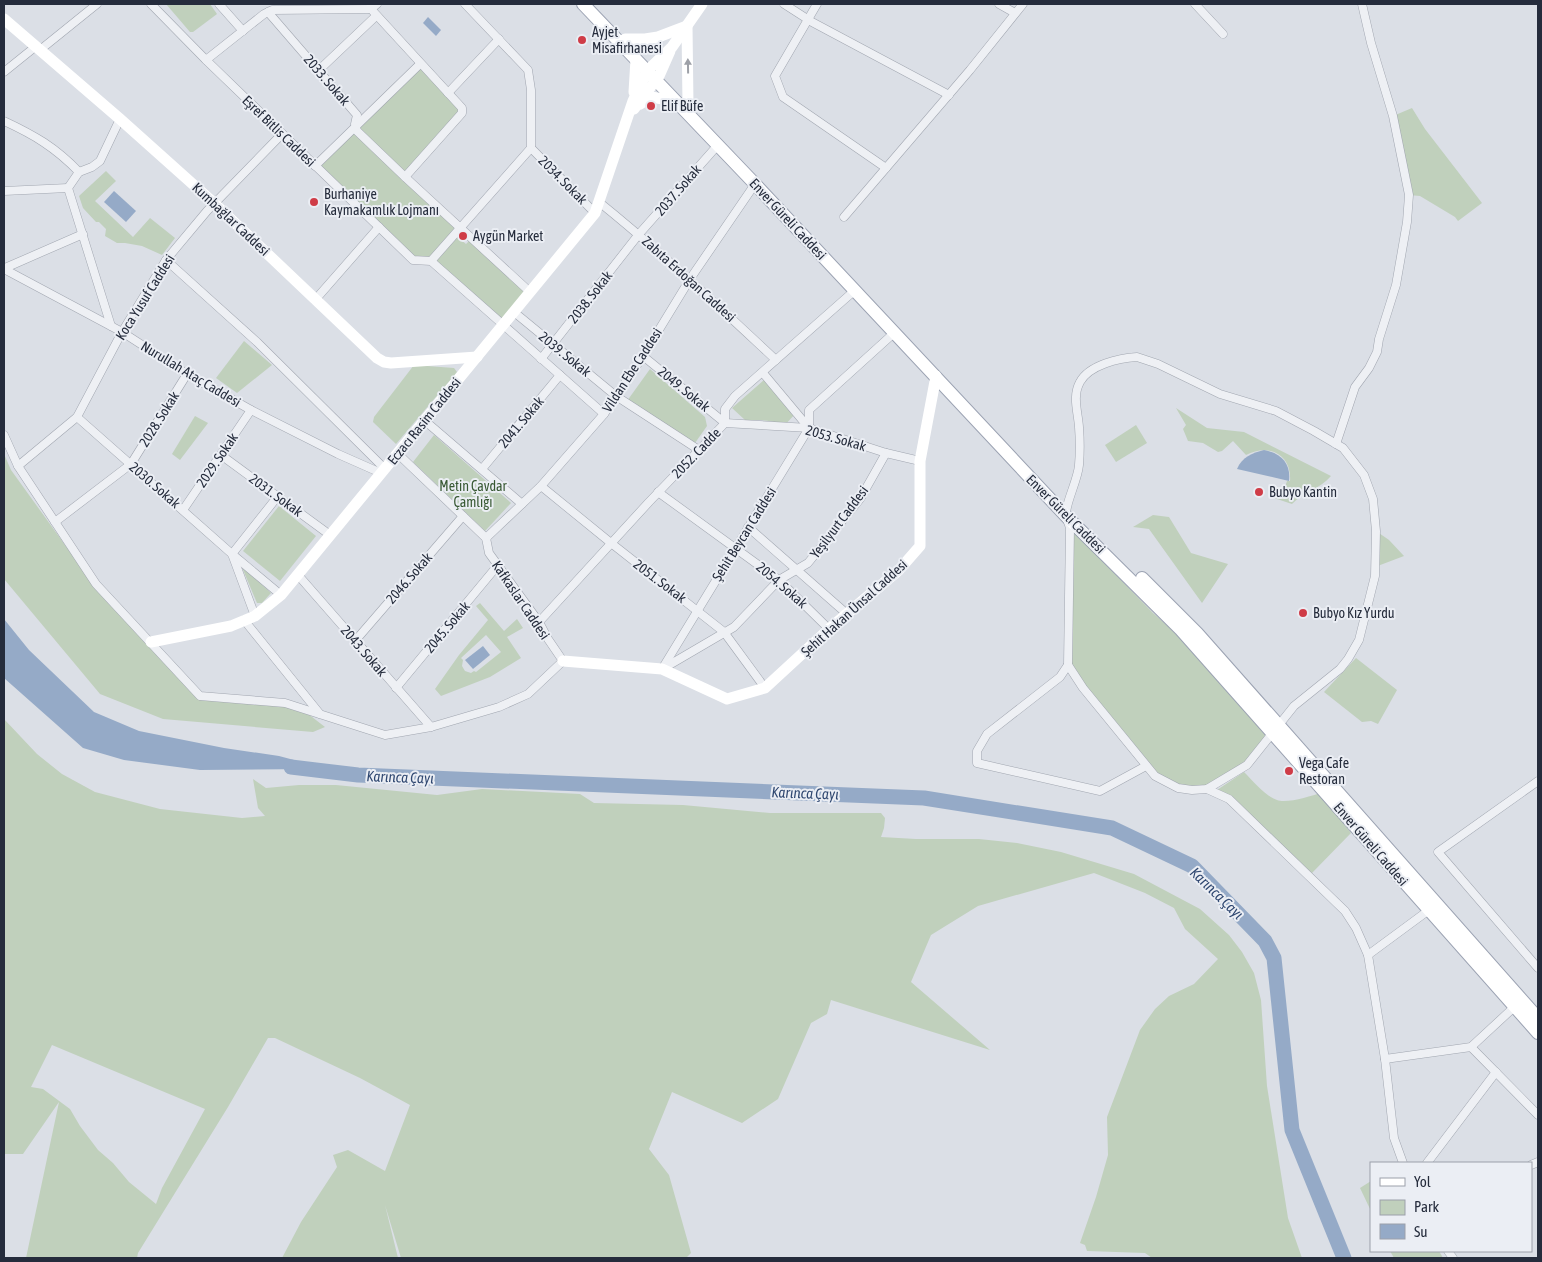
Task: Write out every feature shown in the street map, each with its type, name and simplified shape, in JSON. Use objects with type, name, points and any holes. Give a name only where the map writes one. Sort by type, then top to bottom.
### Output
[{"type":"main road","name":"Enver Güreli Caddesi","points":[[583,4],[636,59],[688,105],[768,188],[1066,511]]},
{"type":"main road","name":"Enver Güreli Caddesi","points":[[592,4],[625,39],[675,101],[717,146],[894,333],[1276,729],[1538,1018]]},
{"type":"main road","name":"Eczacı Rasim Caddesi","points":[[151,642],[231,626],[250,618],[281,595],[514,312],[597,207],[626,120],[653,74],[702,4]]},
{"type":"main road","name":"Kumbağlar Caddesi","points":[[4,19],[215,204],[377,358],[391,363],[477,357]]},
{"type":"main road","points":[[625,39],[658,37],[687,26],[688,105]]},
{"type":"main road","points":[[636,59],[635,104],[651,97],[675,101]]},
{"type":"main road","name":"Şehit Hakan Ünsal Caddesi","points":[[662,669],[727,699],[765,688],[829,629],[899,570],[920,546],[920,461],[936,376]]},
{"type":"main road","points":[[563,661],[662,669]]},
{"type":"main road","name":"Enver Güreli Caddesi","points":[[1276,729],[1429,910],[1538,1033]]},
{"type":"street","points":[[4,72],[97,4]]},
{"type":"street","name":"Eşref Bitlis Caddesi","points":[[151,4],[206,60],[413,260],[431,262],[604,414]]},
{"type":"street","points":[[219,4],[243,31]]},
{"type":"street","points":[[431,262],[531,148],[528,70],[464,4]]},
{"type":"street","points":[[784,4],[808,19],[949,95]]},
{"type":"street","points":[[817,4],[775,76],[783,97],[886,168]]},
{"type":"street","points":[[999,4],[1016,13]]},
{"type":"street","points":[[844,217],[949,95],[1023,4]]},
{"type":"street","points":[[1196,4],[1223,34]]},
{"type":"street","points":[[1336,444],[1355,387],[1377,352],[1379,338],[1396,285],[1407,222],[1409,195],[1393,116],[1371,43],[1362,4]]},
{"type":"street","points":[[206,60],[272,10],[375,10]]},
{"type":"street","points":[[375,10],[420,64],[462,108],[462,113],[405,177]]},
{"type":"street","points":[[319,70],[375,10]]},
{"type":"street","name":"2033. Sokak","points":[[268,12],[357,114],[357,131],[530,292]]},
{"type":"street","points":[[448,92],[499,39]]},
{"type":"street","points":[[315,166],[420,64]]},
{"type":"street","points":[[68,188],[79,172],[92,167],[100,161],[120,119]]},
{"type":"street","points":[[4,121],[34,135],[66,158],[79,172]]},
{"type":"street","name":"Koca Yusuf Caddesi","points":[[18,466],[77,417],[122,332],[166,260],[193,227],[282,134]]},
{"type":"street","name":"2037. Sokak","points":[[639,234],[717,146]]},
{"type":"street","name":"2034. Sokak","points":[[531,148],[597,207]]},
{"type":"street","name":"Vildan Ebe Caddesi","points":[[486,538],[541,486],[604,414],[690,279],[755,184]]},
{"type":"street","points":[[4,191],[68,188]]},
{"type":"street","points":[[68,188],[111,326]]},
{"type":"street","name":"Zabıta Erdoğan Caddesi","points":[[597,207],[639,234],[776,360]]},
{"type":"street","points":[[316,300],[379,227]]},
{"type":"street","points":[[4,269],[83,234]]},
{"type":"street","name":"2038. Sokak","points":[[541,359],[639,234]]},
{"type":"street","points":[[166,260],[257,342],[383,471]]},
{"type":"street","name":"Nurullah Ataç Caddesi","points":[[4,269],[122,332],[187,374],[251,410],[338,454],[383,471]]},
{"type":"street","name":"2052. Cadde","points":[[539,622],[658,492],[725,423],[725,409],[735,396],[854,291]]},
{"type":"street","name":"2039. Sokak","points":[[514,312],[616,396],[699,450]]},
{"type":"street","name":"Şehit Beycan Caddesi","points":[[662,669],[809,428],[809,410],[894,333]]},
{"type":"street","name":"2049. Sokak","points":[[642,356],[725,423]]},
{"type":"street","points":[[1068,664],[1083,688],[1155,776],[1178,788],[1192,790],[1207,789],[1247,765],[1294,706],[1330,678],[1348,659],[1359,640],[1375,576],[1376,531],[1373,499],[1364,475],[1342,448],[1276,411],[1220,394],[1158,364],[1137,357],[1112,360],[1089,372],[1080,381],[1076,391],[1080,435],[1079,469],[1066,511],[1070,528],[1068,664],[1060,677],[987,734],[977,751],[977,763],[1100,791],[1146,766]]},
{"type":"street","points":[[763,373],[809,428]]},
{"type":"street","name":"2028. Sokak","points":[[131,464],[187,374]]},
{"type":"street","name":"2041. Sokak","points":[[482,469],[560,375]]},
{"type":"street","name":"2029. Sokak","points":[[183,510],[251,410]]},
{"type":"street","name":"2030. Sokak","points":[[77,417],[281,595]]},
{"type":"street","points":[[424,420],[522,504]]},
{"type":"street","name":"2053. Sokak","points":[[725,423],[809,428],[886,454],[920,461]]},
{"type":"street","points":[[4,435],[18,466],[96,584],[200,696],[285,703],[385,736],[431,727],[499,707],[528,694],[563,661]]},
{"type":"street","name":"2031. Sokak","points":[[221,454],[330,535]]},
{"type":"street","name":"Kafkaslar Caddesi","points":[[397,454],[486,538],[489,553],[539,622],[563,661]]},
{"type":"street","name":"Yeşilyurt Caddesi","points":[[662,669],[734,626],[779,580],[808,563],[860,499],[886,454]]},
{"type":"street","points":[[55,522],[131,464]]},
{"type":"street","name":"2051. Sokak","points":[[541,486],[724,632],[765,688]]},
{"type":"street","name":"2054. Sokak","points":[[658,492],[779,580],[829,629]]},
{"type":"street","points":[[232,554],[278,496]]},
{"type":"street","name":"2046. Sokak","points":[[355,641],[463,516]]},
{"type":"street","points":[[748,527],[847,614]]},
{"type":"street","name":"2030. Sokak","points":[[232,554],[250,618],[320,714]]},
{"type":"street","name":"2045. Sokak","points":[[396,688],[498,565]]},
{"type":"street","name":"2043. Sokak","points":[[298,575],[431,727]]},
{"type":"street","points":[[1538,781],[1438,852],[1538,968]]},
{"type":"street","points":[[1207,789],[1229,799],[1345,911],[1356,928],[1368,955],[1386,1059],[1394,1138],[1403,1162]]},
{"type":"street","points":[[1368,955],[1429,910]]},
{"type":"street","points":[[1386,1059],[1471,1047],[1511,1010]]},
{"type":"street","points":[[1471,1047],[1538,1115]]},
{"type":"street","points":[[1428,1162],[1496,1072]]},
{"type":"green space","points":[[166,4],[210,4],[217,14],[193,32],[190,32]]},
{"type":"green space","points":[[420,64],[462,108],[405,177],[461,228],[455,235],[466,244],[472,238],[530,292],[503,325],[431,262],[413,260],[315,166]]},
{"type":"green space","points":[[1412,108],[1425,129],[1482,203],[1458,221],[1455,217],[1420,196],[1409,195],[1393,116]]},
{"type":"green space","points":[[106,171],[116,181],[95,201],[133,237],[150,218],[175,238],[162,255],[142,246],[117,243],[105,236],[106,229],[99,222],[96,222],[83,208],[79,196]]},
{"type":"green space","points":[[244,341],[272,365],[237,393],[216,378]]},
{"type":"green space","points":[[414,365],[454,368],[457,372],[396,444],[373,422],[374,417]]},
{"type":"green space","points":[[650,369],[705,417],[707,426],[695,443],[691,443],[627,401]]},
{"type":"green space","points":[[765,379],[795,414],[784,426],[769,421],[745,420],[732,408]]},
{"type":"green space","points":[[1176,408],[1207,428],[1244,432],[1331,476],[1292,504],[1274,498],[1285,487],[1287,481],[1290,481],[1290,472],[1283,458],[1277,453],[1262,450],[1246,455],[1233,441],[1222,451],[1218,452],[1203,443],[1188,441],[1183,429],[1186,425]]},
{"type":"green space","points":[[195,416],[208,423],[180,460],[172,454]]},
{"type":"green space","points":[[1136,425],[1147,443],[1116,462],[1105,445]]},
{"type":"green space","name":"Metin Çavdar Çamlığı","points":[[434,435],[511,503],[485,531],[413,462]]},
{"type":"green space","points":[[4,454],[11,470],[73,556],[202,698],[294,703],[325,727],[313,732],[163,719],[100,694],[4,579]]},
{"type":"green space","points":[[279,506],[316,536],[280,581],[243,551]]},
{"type":"green space","points":[[1153,515],[1169,517],[1191,553],[1228,564],[1202,603],[1149,529],[1133,527]]},
{"type":"green space","points":[[1073,531],[1153,613],[1178,635],[1269,737],[1247,765],[1207,789],[1192,790],[1155,776],[1068,665]]},
{"type":"green space","points":[[1376,531],[1389,540],[1404,556],[1375,567]]},
{"type":"green space","points":[[241,565],[271,593],[262,603],[257,603]]},
{"type":"green space","points":[[480,603],[504,631],[517,619],[523,628],[507,637],[521,658],[490,677],[441,696],[435,689],[459,655],[488,620],[476,606]],"holes":[[[486,635],[501,652],[476,672],[465,671],[462,666],[463,660],[461,658]]]},
{"type":"green space","points":[[1356,658],[1397,690],[1378,724],[1371,721],[1362,722],[1324,692]]},
{"type":"green space","points":[[4,719],[37,754],[62,774],[95,792],[160,809],[242,818],[265,816],[258,808],[253,779],[266,788],[299,785],[336,785],[437,795],[482,789],[580,794],[594,803],[683,805],[770,813],[881,813],[885,818],[881,837],[979,839],[1017,843],[1061,852],[1134,874],[1200,909],[1229,935],[1242,952],[1254,973],[1261,1000],[1267,1086],[1288,1218],[1302,1258],[1152,1258],[1145,1253],[1087,1251],[1085,1245],[1080,1243],[1108,1155],[1107,1117],[1140,1030],[1155,1009],[1169,996],[1194,984],[1218,959],[1185,929],[1174,908],[1145,893],[1094,873],[978,906],[931,935],[911,982],[990,1050],[831,1000],[827,1014],[811,1023],[778,1099],[742,1123],[672,1092],[649,1149],[669,1175],[691,1253],[686,1258],[401,1258],[385,1205],[398,1258],[282,1258],[301,1222],[337,1167],[333,1155],[348,1150],[385,1171],[410,1105],[360,1078],[275,1038],[268,1038],[138,1253],[137,1258],[26,1258],[59,1102],[23,1154],[4,1154]],"holes":[[[52,1045],[205,1109],[162,1188],[156,1204],[129,1182],[113,1163],[98,1150],[70,1109],[43,1089],[31,1087]]]},
{"type":"green space","points":[[1244,772],[1264,792],[1277,800],[1305,798],[1321,793],[1351,833],[1312,873],[1214,792]]},
{"type":"green space","points":[[1370,1182],[1370,1209],[1360,1188]]},
{"type":"green space","points":[[1391,1252],[1440,1252],[1443,1258],[1394,1258]]},
{"type":"water","points":[[428,17],[441,30],[436,36],[423,23]]},
{"type":"water","points":[[114,191],[136,211],[126,222],[104,202]]},
{"type":"water","points":[[1264,450],[1280,456],[1284,460],[1288,469],[1289,481],[1237,469],[1248,456]]},
{"type":"water","points":[[4,619],[29,650],[94,712],[139,731],[224,748],[279,756],[294,760],[309,769],[200,770],[124,760],[83,748],[4,678]]},
{"type":"water","points":[[483,646],[490,655],[473,669],[465,660]]},
{"type":"waterway","name":"Karınca Çayı","points":[[291,767],[358,775],[924,798],[1112,828],[1192,866],[1265,941],[1274,958],[1292,1130],[1344,1258]]},
{"type":"place","name":"Ayjet Misafirhanesi","points":[[582,40]]},
{"type":"place","name":"Elif Büfe","points":[[651,106]]},
{"type":"place","name":"Burhaniye Kaymakamlık Lojmanı","points":[[314,202]]},
{"type":"place","name":"Aygün Market","points":[[463,236]]},
{"type":"place","name":"Bubyo Kantin","points":[[1259,492]]},
{"type":"place","name":"Bubyo Kız Yurdu","points":[[1303,613]]},
{"type":"place","name":"Vega Cafe Restoran","points":[[1289,771]]}]
